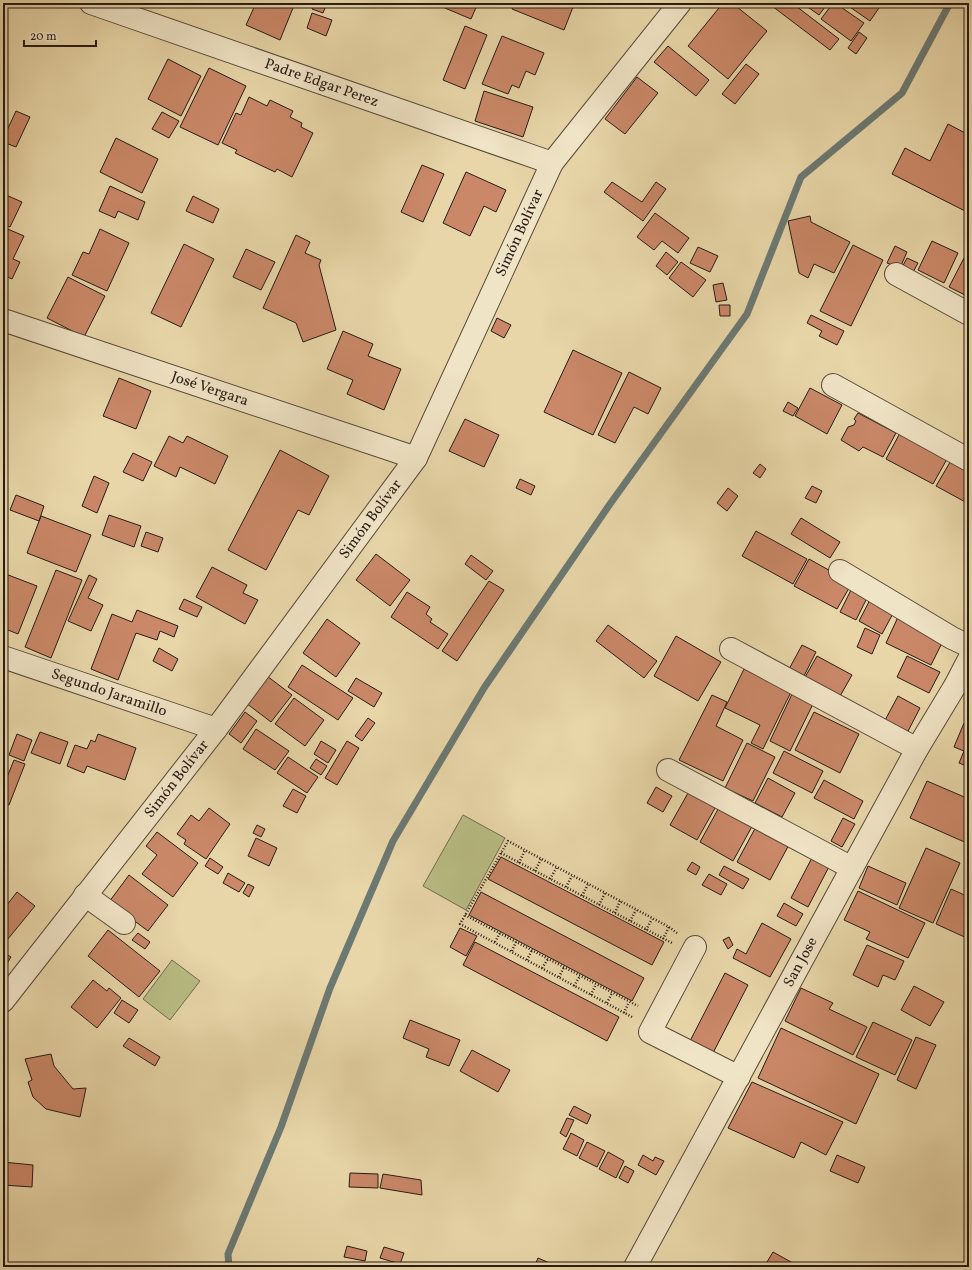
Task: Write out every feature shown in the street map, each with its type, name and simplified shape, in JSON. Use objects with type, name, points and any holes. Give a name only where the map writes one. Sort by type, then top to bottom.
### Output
[{"type":"street","name":"Padre Edgar Perez","points":[[91,3],[552,164]]},
{"type":"street","name":"Simón Bolívar","points":[[3,1002],[216,729],[416,458],[552,164],[680,3]]},
{"type":"street","points":[[896,274],[969,314]]},
{"type":"street","name":"José Vergara","points":[[3,320],[416,458]]},
{"type":"street","points":[[833,385],[969,460]]},
{"type":"street","points":[[840,571],[952,638],[969,646]]},
{"type":"street","points":[[731,649],[917,749]]},
{"type":"street","name":"Segundo Jaramillo","points":[[3,657],[216,729]]},
{"type":"street","name":"San Jose","points":[[635,1267],[917,749],[962,690],[969,659]]},
{"type":"street","points":[[668,770],[852,868]]},
{"type":"street","points":[[85,895],[124,923]]},
{"type":"street","points":[[693,950],[650,1032],[739,1077]]},
{"type":"path","points":[[655,1023],[624,1013],[460,924],[508,841],[669,927],[693,950]]},
{"type":"path","points":[[519,863],[525,850]]},
{"type":"path","points":[[501,853],[663,939],[693,950]]},
{"type":"path","points":[[535,871],[541,859]]},
{"type":"path","points":[[550,879],[557,868]]},
{"type":"path","points":[[566,887],[572,876]]},
{"type":"path","points":[[582,896],[588,884]]},
{"type":"path","points":[[599,905],[605,893]]},
{"type":"path","points":[[615,913],[620,902]]},
{"type":"path","points":[[630,921],[636,910]]},
{"type":"path","points":[[465,915],[629,1002],[655,1023]]},
{"type":"path","points":[[646,930],[652,918]]},
{"type":"path","points":[[663,939],[669,927]]},
{"type":"path","points":[[495,942],[500,934]]},
{"type":"path","points":[[512,952],[516,942]]},
{"type":"path","points":[[527,960],[532,950]]},
{"type":"path","points":[[542,968],[548,959]]},
{"type":"path","points":[[559,977],[564,967]]},
{"type":"path","points":[[574,986],[580,976]]},
{"type":"path","points":[[591,995],[596,984]]},
{"type":"path","points":[[607,1003],[612,993]]},
{"type":"path","points":[[624,1013],[629,1002]]},
{"type":"green space","points":[[463,815],[505,838],[466,910],[423,886]]},
{"type":"green space","points":[[172,960],[200,981],[170,1020],[143,999]]},
{"type":"building","points":[[256,3],[295,3],[280,40],[246,25]]},
{"type":"building","points":[[314,3],[327,3],[323,13],[312,9]]},
{"type":"building","points":[[433,3],[478,3],[471,19]]},
{"type":"building","points":[[514,3],[563,3],[573,7],[564,30],[512,9]]},
{"type":"building","points":[[572,3],[585,3],[583,8]]},
{"type":"building","points":[[723,3],[732,3],[767,31],[728,79],[688,46]]},
{"type":"building","points":[[768,3],[792,3],[839,39],[830,50]]},
{"type":"building","points":[[802,3],[828,3],[819,15]]},
{"type":"building","points":[[833,3],[864,23],[851,41],[821,19]]},
{"type":"building","points":[[848,3],[878,3],[881,5],[870,21],[847,5]]},
{"type":"building","points":[[312,13],[332,20],[326,36],[307,28]]},
{"type":"building","points":[[465,26],[487,35],[465,89],[443,80]]},
{"type":"building","points":[[859,32],[867,38],[856,54],[848,48]]},
{"type":"building","points":[[502,36],[544,53],[535,75],[526,71],[519,88],[512,85],[508,94],[482,84]]},
{"type":"building","points":[[668,46],[709,80],[696,96],[654,62]]},
{"type":"building","points":[[168,59],[201,76],[181,116],[148,99]]},
{"type":"building","points":[[746,64],[759,74],[735,104],[722,94]]},
{"type":"building","points":[[209,68],[246,86],[218,145],[180,127]]},
{"type":"building","points":[[637,77],[658,93],[625,134],[605,119]]},
{"type":"building","points":[[484,91],[533,107],[523,137],[475,121]]},
{"type":"building","points":[[249,97],[267,106],[270,100],[293,111],[290,117],[302,123],[301,127],[313,133],[292,177],[277,169],[275,172],[235,153],[237,150],[222,143],[236,113],[241,115]]},
{"type":"building","points":[[16,111],[30,117],[16,147],[3,142],[3,139]]},
{"type":"building","points":[[162,112],[179,121],[169,138],[152,129]]},
{"type":"building","points":[[948,124],[969,135],[969,213],[892,174],[905,148],[930,161]]},
{"type":"building","points":[[116,138],[158,159],[142,193],[100,172]]},
{"type":"building","points":[[422,165],[444,174],[423,222],[401,212]]},
{"type":"building","points":[[466,172],[506,190],[496,212],[484,206],[470,236],[443,223]]},
{"type":"building","points":[[612,182],[642,202],[656,182],[666,189],[643,221],[604,192]]},
{"type":"building","points":[[110,186],[145,202],[138,220],[118,211],[115,218],[99,211]]},
{"type":"building","points":[[6,195],[22,202],[10,227],[3,224],[3,202]]},
{"type":"building","points":[[193,196],[219,209],[213,223],[186,211]]},
{"type":"building","points":[[655,213],[689,238],[678,253],[662,241],[654,250],[637,237]]},
{"type":"building","points":[[810,216],[811,222],[850,242],[834,273],[814,264],[808,278],[799,273],[788,221]]},
{"type":"building","points":[[3,227],[24,236],[13,259],[20,262],[12,279],[3,275]]},
{"type":"building","points":[[100,229],[129,243],[107,291],[72,275],[83,252],[89,254]]},
{"type":"building","points":[[296,235],[310,242],[305,253],[321,260],[319,265],[336,330],[303,342],[296,323],[263,308]]},
{"type":"building","points":[[932,241],[958,253],[944,283],[918,270]]},
{"type":"building","points":[[184,244],[214,259],[181,327],[151,313]]},
{"type":"building","points":[[853,245],[883,260],[851,326],[820,311]]},
{"type":"building","points":[[895,246],[907,252],[900,268],[887,263]]},
{"type":"building","points":[[698,247],[718,256],[710,272],[690,263]]},
{"type":"building","points":[[246,249],[275,262],[261,290],[233,277]]},
{"type":"building","points":[[666,252],[678,262],[667,275],[656,266]]},
{"type":"building","points":[[907,258],[918,263],[912,274],[901,269]]},
{"type":"building","points":[[964,258],[969,261],[969,297],[949,287]]},
{"type":"building","points":[[681,262],[706,280],[693,297],[669,278]]},
{"type":"building","points":[[68,277],[105,296],[84,337],[47,318]]},
{"type":"building","points":[[723,283],[727,300],[716,302],[713,285]]},
{"type":"building","points":[[719,305],[730,305],[730,316],[720,316]]},
{"type":"building","points":[[811,315],[844,331],[837,345],[819,336],[822,331],[807,323]]},
{"type":"building","points":[[497,318],[511,325],[504,338],[491,331]]},
{"type":"building","points":[[343,331],[373,344],[368,356],[401,369],[384,410],[347,394],[353,380],[327,369]]},
{"type":"building","points":[[573,350],[622,373],[593,435],[544,412]]},
{"type":"building","points":[[629,372],[661,388],[648,414],[634,407],[615,443],[598,435]]},
{"type":"building","points":[[119,378],[151,391],[136,429],[103,416]]},
{"type":"building","points":[[810,388],[842,405],[827,434],[795,416]]},
{"type":"building","points":[[788,402],[798,408],[793,416],[783,411]]},
{"type":"building","points":[[858,413],[896,433],[883,457],[863,447],[859,451],[841,440],[848,427],[854,425],[856,421],[854,419]]},
{"type":"building","points":[[465,419],[499,435],[484,467],[449,451]]},
{"type":"building","points":[[900,433],[947,459],[933,484],[886,459]]},
{"type":"building","points":[[169,436],[183,443],[187,436],[228,456],[215,484],[180,467],[176,477],[154,466]]},
{"type":"building","points":[[280,450],[329,476],[309,515],[298,510],[266,570],[228,550]]},
{"type":"building","points":[[133,453],[152,462],[143,481],[123,472]]},
{"type":"building","points":[[952,459],[969,469],[969,504],[936,486]]},
{"type":"building","points":[[760,464],[766,469],[760,478],[753,473]]},
{"type":"building","points":[[94,476],[109,483],[97,513],[82,506]]},
{"type":"building","points":[[520,479],[535,486],[531,495],[516,488]]},
{"type":"building","points":[[812,486],[822,491],[816,503],[805,498]]},
{"type":"building","points":[[728,488],[738,496],[727,511],[717,503]]},
{"type":"building","points":[[16,495],[44,506],[39,521],[10,510]]},
{"type":"building","points":[[109,515],[141,526],[134,547],[102,535]]},
{"type":"building","points":[[41,516],[91,535],[76,572],[27,553]]},
{"type":"building","points":[[801,518],[840,542],[830,558],[791,534]]},
{"type":"building","points":[[756,531],[807,559],[793,584],[742,556]]},
{"type":"building","points":[[146,532],[163,538],[158,552],[141,546]]},
{"type":"building","points":[[376,554],[410,580],[390,606],[356,580]]},
{"type":"building","points":[[471,555],[493,571],[486,580],[465,564]]},
{"type":"building","points":[[809,559],[852,583],[837,609],[794,586]]},
{"type":"building","points":[[212,567],[247,585],[243,593],[258,600],[245,624],[196,597]]},
{"type":"building","points":[[56,570],[82,580],[51,658],[25,647]]},
{"type":"building","points":[[3,573],[37,586],[18,634],[3,628]]},
{"type":"building","points":[[89,575],[97,579],[88,598],[103,605],[91,631],[68,621]]},
{"type":"building","points":[[489,581],[504,590],[457,661],[442,651]]},
{"type":"building","points":[[854,584],[870,592],[856,620],[840,612]]},
{"type":"building","points":[[407,592],[430,607],[426,614],[432,619],[430,622],[448,634],[438,649],[391,617]]},
{"type":"building","points":[[873,594],[897,606],[882,634],[859,621]]},
{"type":"building","points":[[184,599],[202,607],[197,617],[179,609]]},
{"type":"building","points":[[137,610],[178,626],[174,637],[160,631],[157,640],[136,633],[118,680],[91,669],[112,614],[132,622]]},
{"type":"building","points":[[898,617],[944,639],[931,665],[886,643]]},
{"type":"building","points":[[327,619],[360,643],[336,677],[303,653]]},
{"type":"building","points":[[608,625],[657,661],[644,678],[596,641]]},
{"type":"building","points":[[865,628],[880,635],[872,654],[857,647]]},
{"type":"building","points":[[676,636],[721,662],[698,701],[654,676]]},
{"type":"building","points":[[802,645],[816,652],[803,678],[788,671]]},
{"type":"building","points":[[159,648],[178,659],[172,671],[153,661]]},
{"type":"building","points":[[817,656],[852,675],[839,698],[804,679]]},
{"type":"building","points":[[907,656],[940,672],[929,693],[897,677]]},
{"type":"building","points":[[302,665],[353,698],[338,720],[288,687]]},
{"type":"building","points":[[744,669],[791,692],[763,749],[751,743],[760,725],[725,708]]},
{"type":"building","points":[[267,676],[292,695],[271,722],[246,703]]},
{"type":"building","points":[[356,678],[382,693],[374,707],[348,691]]},
{"type":"building","points":[[792,694],[813,704],[790,751],[770,741]]},
{"type":"building","points":[[712,695],[727,702],[716,726],[743,740],[723,781],[679,760]]},
{"type":"building","points":[[898,696],[920,708],[906,735],[883,724]]},
{"type":"building","points":[[294,698],[324,720],[305,746],[275,724]]},
{"type":"building","points":[[245,712],[257,721],[241,743],[229,734]]},
{"type":"building","points":[[814,712],[859,734],[840,773],[795,750]]},
{"type":"building","points":[[368,718],[375,723],[362,741],[355,736]]},
{"type":"building","points":[[964,723],[969,725],[969,767],[959,763],[964,751],[954,747]]},
{"type":"building","points":[[256,729],[289,751],[275,770],[243,749]]},
{"type":"building","points":[[40,732],[68,742],[60,764],[31,753]]},
{"type":"building","points":[[17,734],[32,740],[24,761],[9,755]]},
{"type":"building","points":[[98,734],[136,748],[125,780],[87,766],[84,773],[67,766],[75,745],[87,749],[91,740],[95,742]]},
{"type":"building","points":[[321,741],[336,750],[328,763],[314,754]]},
{"type":"building","points":[[347,741],[359,748],[337,785],[325,778]]},
{"type":"building","points":[[747,743],[775,757],[753,801],[725,788]]},
{"type":"building","points":[[784,751],[823,771],[812,793],[773,773]]},
{"type":"building","points":[[288,757],[318,777],[307,793],[277,773]]},
{"type":"building","points":[[316,759],[327,766],[321,775],[310,768]]},
{"type":"building","points":[[14,760],[25,764],[9,805],[3,803],[6,793],[3,792],[3,787]]},
{"type":"building","points":[[768,778],[795,793],[782,817],[755,803]]},
{"type":"building","points":[[824,780],[863,801],[854,819],[814,798]]},
{"type":"building","points":[[927,781],[969,799],[969,844],[910,818]]},
{"type":"building","points":[[692,786],[719,801],[697,840],[670,825]]},
{"type":"building","points":[[656,787],[672,796],[663,812],[647,803]]},
{"type":"building","points":[[293,789],[306,796],[297,813],[283,806]]},
{"type":"building","points":[[722,802],[755,821],[733,861],[700,842]]},
{"type":"building","points":[[209,808],[230,824],[206,859],[184,844],[186,840],[177,834],[191,815],[199,821]]},
{"type":"building","points":[[843,818],[855,824],[842,847],[831,841]]},
{"type":"building","points":[[758,823],[791,841],[770,880],[737,862]]},
{"type":"building","points":[[257,825],[265,829],[261,837],[253,833]]},
{"type":"building","points":[[157,832],[198,863],[173,897],[142,874],[157,855],[146,846]]},
{"type":"building","points":[[256,838],[277,848],[269,866],[248,856]]},
{"type":"building","points":[[926,848],[960,863],[933,923],[899,908]]},
{"type":"building","points":[[815,852],[832,861],[808,907],[791,898]]},
{"type":"building","points":[[501,857],[664,942],[652,965],[488,879]]},
{"type":"building","points":[[210,858],[223,867],[218,874],[205,866]]},
{"type":"building","points":[[692,862],[700,867],[696,875],[687,870]]},
{"type":"building","points":[[724,866],[749,879],[743,889],[719,875]]},
{"type":"building","points":[[868,866],[906,883],[897,905],[859,888]]},
{"type":"building","points":[[228,873],[245,883],[239,892],[223,883]]},
{"type":"building","points":[[709,874],[727,884],[721,895],[702,885]]},
{"type":"building","points":[[129,875],[168,905],[148,931],[109,902]]},
{"type":"building","points":[[248,884],[254,887],[249,897],[243,893]]},
{"type":"building","points":[[951,889],[969,897],[969,939],[936,924]]},
{"type":"building","points":[[858,891],[925,923],[908,958],[866,939],[870,932],[844,920]]},
{"type":"building","points":[[17,892],[35,906],[3,945],[3,910]]},
{"type":"building","points":[[481,892],[644,978],[632,1001],[469,915]]},
{"type":"building","points":[[784,903],[803,914],[796,926],[777,916]]},
{"type":"building","points":[[762,923],[791,939],[770,977],[733,958],[737,949],[746,954]]},
{"type":"building","points":[[460,928],[477,936],[466,956],[450,947]]},
{"type":"building","points":[[108,930],[160,971],[139,997],[88,956]]},
{"type":"building","points":[[138,933],[150,942],[145,949],[132,940]]},
{"type":"building","points":[[729,937],[733,945],[728,949],[723,940]]},
{"type":"building","points":[[475,942],[619,1017],[607,1041],[463,965]]},
{"type":"building","points":[[867,945],[904,961],[895,980],[883,975],[878,987],[853,975]]},
{"type":"building","points":[[3,952],[11,957],[3,970]]},
{"type":"building","points":[[725,973],[748,985],[713,1053],[690,1041]]},
{"type":"building","points":[[93,980],[107,991],[109,988],[121,998],[97,1028],[71,1007]]},
{"type":"building","points":[[914,986],[944,1002],[930,1026],[901,1010]]},
{"type":"building","points":[[801,988],[833,1003],[829,1009],[867,1027],[853,1055],[785,1021]]},
{"type":"building","points":[[122,1000],[138,1010],[129,1023],[114,1013]]},
{"type":"building","points":[[410,1020],[460,1040],[449,1066],[426,1057],[429,1049],[403,1038]]},
{"type":"building","points":[[873,1022],[912,1040],[895,1075],[856,1057]]},
{"type":"building","points":[[781,1028],[879,1074],[856,1124],[758,1078]]},
{"type":"building","points":[[916,1037],[936,1045],[916,1089],[897,1080]]},
{"type":"building","points":[[129,1038],[160,1057],[155,1066],[123,1046]]},
{"type":"building","points":[[472,1050],[510,1070],[498,1092],[460,1071]]},
{"type":"building","points":[[51,1054],[54,1066],[73,1089],[86,1088],[80,1117],[46,1109],[33,1097],[28,1082],[32,1080],[25,1059]]},
{"type":"building","points":[[752,1082],[843,1122],[826,1155],[801,1142],[794,1158],[728,1128]]},
{"type":"building","points":[[574,1106],[591,1115],[587,1124],[569,1115]]},
{"type":"building","points":[[567,1118],[574,1120],[566,1137],[560,1133]]},
{"type":"building","points":[[571,1133],[584,1140],[577,1156],[563,1149]]},
{"type":"building","points":[[587,1142],[605,1151],[597,1167],[579,1158]]},
{"type":"building","points":[[608,1152],[624,1161],[616,1178],[599,1169]]},
{"type":"building","points":[[643,1155],[653,1161],[655,1157],[664,1161],[656,1175],[638,1165]]},
{"type":"building","points":[[837,1155],[865,1167],[858,1183],[830,1171]]},
{"type":"building","points":[[3,1162],[33,1165],[32,1187],[3,1185]]},
{"type":"building","points":[[625,1166],[634,1171],[628,1183],[619,1178]]},
{"type":"building","points":[[350,1173],[378,1174],[378,1188],[349,1187]]},
{"type":"building","points":[[383,1174],[421,1180],[422,1195],[380,1188]]},
{"type":"building","points":[[347,1246],[367,1251],[365,1261],[344,1257]]},
{"type":"building","points":[[384,1247],[404,1253],[400,1264],[380,1258]]},
{"type":"building","points":[[773,1252],[800,1267],[764,1267]]},
{"type":"building","points":[[538,1258],[559,1267],[534,1267]]},
{"type":"waterway","points":[[229,1267],[228,1254],[281,1127],[330,988],[393,841],[484,688],[610,504],[747,314],[801,177],[902,93],[950,3]]}]
